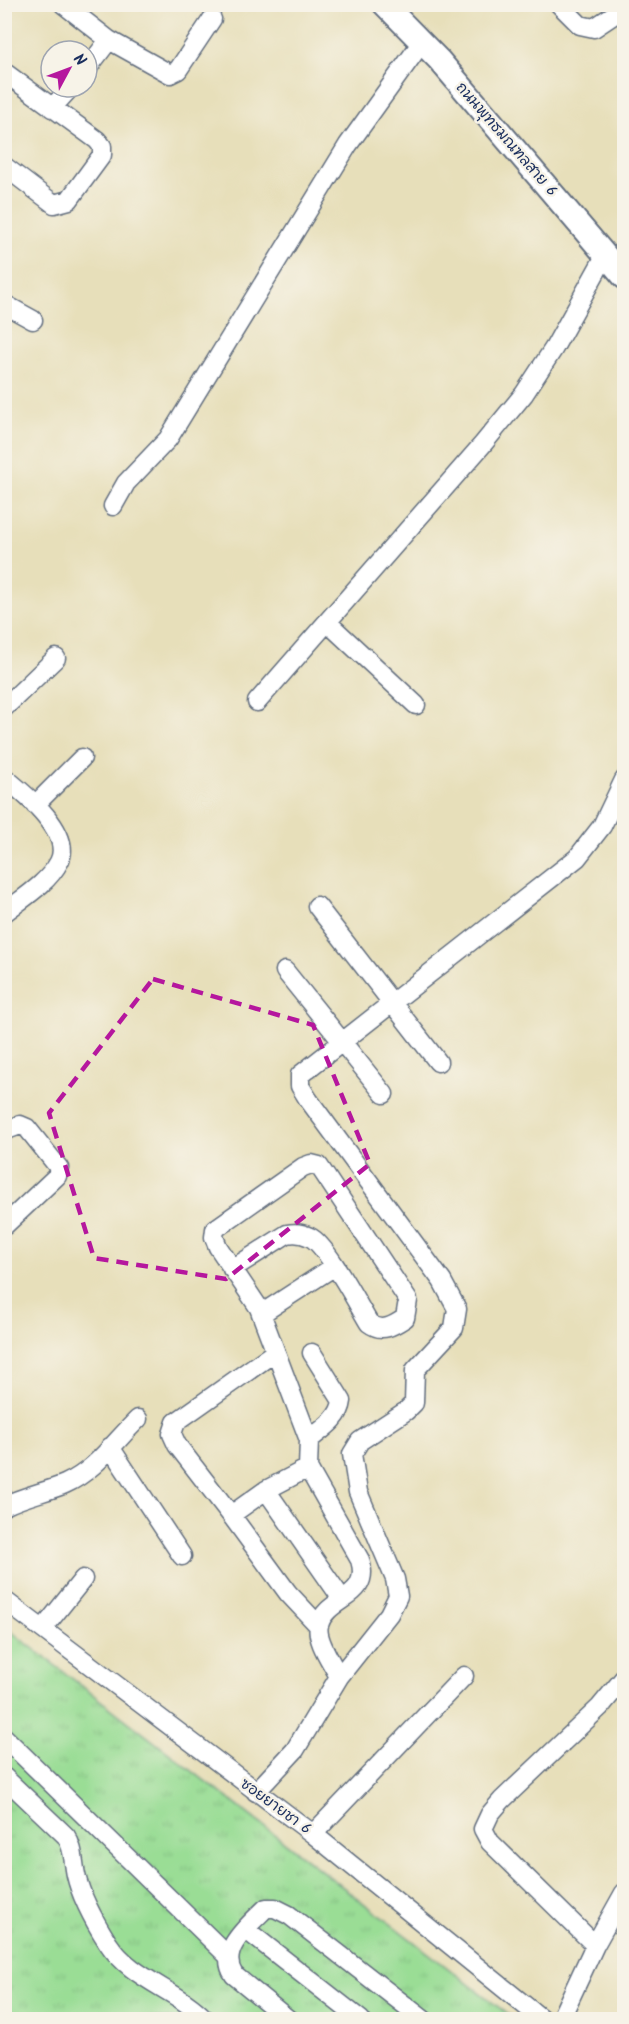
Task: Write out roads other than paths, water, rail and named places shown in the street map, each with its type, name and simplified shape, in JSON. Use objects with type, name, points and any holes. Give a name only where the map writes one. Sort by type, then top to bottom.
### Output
[{"type":"main road","name":"ถนนพุทธมณฑลสาย 6","points":[[384,4],[422,42],[624,277]]},
{"type":"street","points":[[63,4],[108,40],[170,74],[177,70],[212,19]]},
{"type":"street","points":[[559,4],[580,26],[594,28],[624,8]]},
{"type":"street","points":[[99,52],[108,40]]},
{"type":"street","points":[[113,506],[126,483],[168,439],[348,145],[422,42]]},
{"type":"street","points":[[4,72],[102,146],[102,154],[69,200],[54,204],[4,166]]},
{"type":"street","points":[[52,108],[60,99]]},
{"type":"street","points":[[257,702],[524,394],[554,348],[606,254]]},
{"type":"street","points":[[4,304],[33,320]]},
{"type":"street","points":[[327,622],[416,705]]},
{"type":"street","points":[[4,708],[56,658]]},
{"type":"street","points":[[35,805],[82,758]]},
{"type":"street","points":[[4,777],[35,805],[60,837],[62,852],[59,863],[45,880],[4,913]]},
{"type":"street","points":[[256,1792],[295,1750],[339,1677],[389,1614],[398,1596],[395,1579],[358,1492],[352,1454],[360,1441],[406,1411],[414,1403],[415,1370],[454,1328],[457,1309],[442,1281],[300,1086],[300,1075],[577,858],[602,826],[624,780]]},
{"type":"street","points":[[317,906],[438,1062]]},
{"type":"street","points":[[285,971],[384,1094]]},
{"type":"street","points":[[4,1131],[20,1125],[27,1128],[55,1160],[58,1168],[57,1176],[4,1226]]},
{"type":"street","points":[[232,1269],[287,1234],[297,1232],[313,1237],[335,1266],[369,1323],[377,1329],[383,1329],[405,1318],[408,1299],[318,1166],[311,1164],[215,1229],[214,1237],[218,1247],[232,1269],[261,1314],[309,1440],[308,1468],[363,1570],[356,1590],[328,1611],[319,1626],[320,1637],[339,1677]]},
{"type":"street","points":[[261,1314],[335,1266]]},
{"type":"street","points":[[275,1353],[176,1422],[173,1428],[177,1445],[288,1593],[319,1626]]},
{"type":"street","points":[[309,1440],[336,1417],[342,1401],[312,1353]]},
{"type":"street","points":[[4,1506],[73,1479],[85,1472],[138,1419]]},
{"type":"street","points":[[110,1447],[182,1556]]},
{"type":"street","points":[[231,1515],[266,1490],[308,1468]]},
{"type":"street","points":[[266,1490],[342,1599]]},
{"type":"street","points":[[43,1629],[83,1579]]},
{"type":"street","name":"ซอยยายชา 6","points":[[4,1600],[313,1834],[543,2019]]},
{"type":"street","points":[[313,1834],[464,1676]]},
{"type":"street","points":[[595,1945],[490,1842],[483,1829],[490,1814],[502,1800],[600,1707],[624,1678]]},
{"type":"street","points":[[4,1737],[227,1955]]},
{"type":"street","points":[[4,1777],[66,1836],[72,1845],[77,1878],[91,1910],[114,1951],[127,1965],[184,2001],[207,2019]]},
{"type":"street","points":[[560,2019],[595,1945],[624,1893]]},
{"type":"street","points":[[289,2019],[234,1975],[227,1965],[227,1955],[245,1929],[266,1908],[275,1908],[289,1916],[424,2019]]},
{"type":"street","points":[[245,1929],[361,2019]]}]
